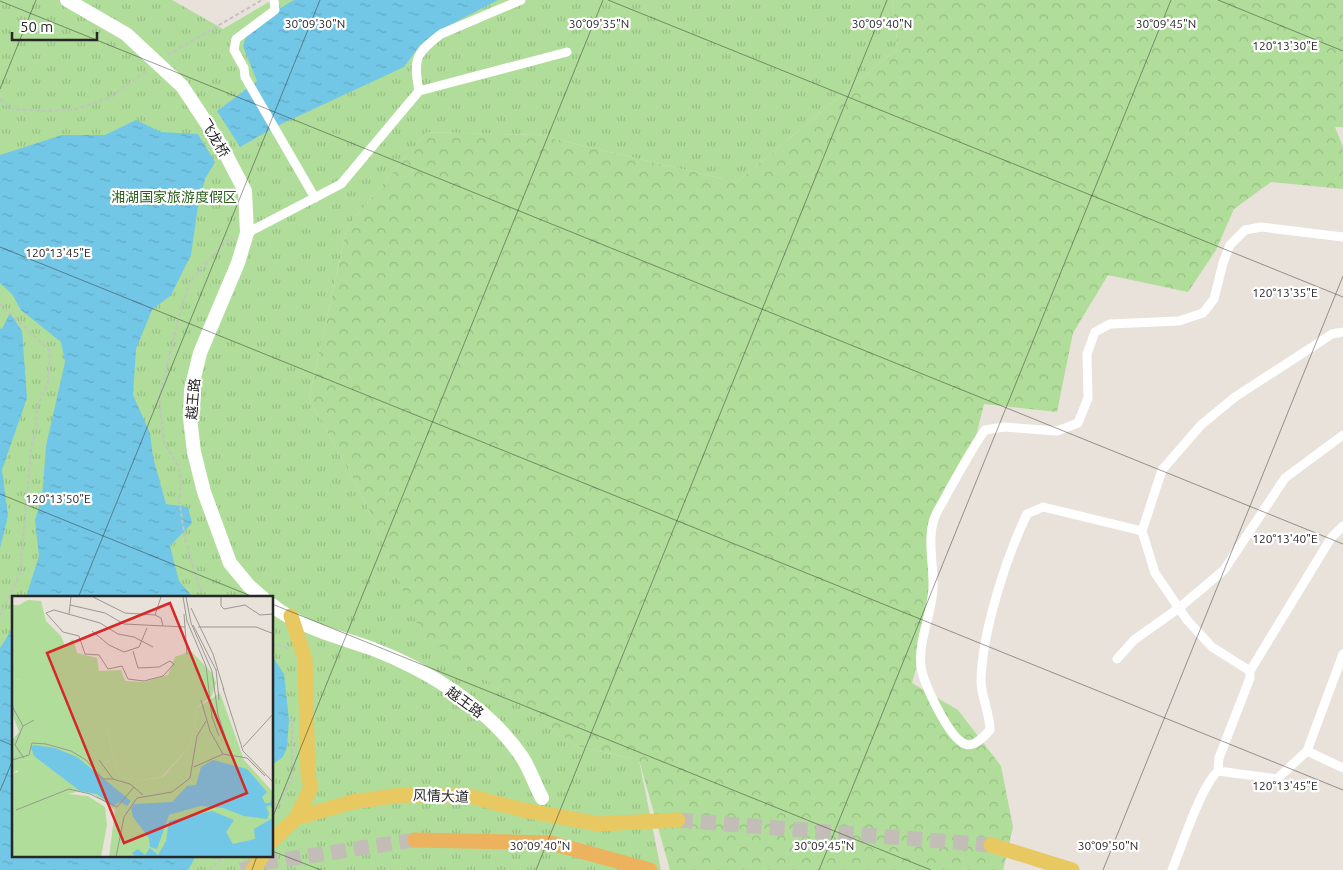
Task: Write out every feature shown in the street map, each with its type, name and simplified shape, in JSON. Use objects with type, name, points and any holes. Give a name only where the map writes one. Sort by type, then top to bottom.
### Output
[{"type":"highway","points":[[415,840],[551,843],[650,870]]},
{"type":"main road","points":[[67,0],[126,34],[158,62]]},
{"type":"main road","name":"飞龙桥","points":[[158,62],[182,86],[221,145],[245,191]]},
{"type":"main road","name":"越王路","points":[[245,191],[246,233],[238,264],[200,353],[191,390],[190,418],[194,452],[204,492],[230,563],[249,586],[261,596]]},
{"type":"main road","name":"越王路","points":[[274,606],[291,616],[406,664],[474,708],[499,729],[523,758],[542,798]]},
{"type":"main road","points":[[291,616],[305,659],[309,781],[296,818]]},
{"type":"main road","points":[[309,781],[323,805],[352,802]]},
{"type":"main road","name":"风情大道","points":[[274,839],[296,818],[352,802],[401,796],[469,796],[523,810],[599,824],[678,820]]},
{"type":"main road","points":[[991,845],[1072,870]]},
{"type":"main road","points":[[253,870],[261,858]]},
{"type":"street","points":[[274,0],[275,10],[236,39],[234,50],[244,68],[245,77],[315,198]]},
{"type":"street","points":[[419,91],[415,66],[421,51],[430,42],[441,34],[522,0]]},
{"type":"street","points":[[246,233],[341,184],[419,91],[567,52]]},
{"type":"street","points":[[1142,531],[1043,507],[1027,514],[1012,545],[984,648],[981,683],[990,730],[982,738],[968,745],[963,744],[951,730],[925,685],[921,666],[921,647],[933,589],[932,536],[934,519],[974,446],[985,430],[1004,427],[1058,431],[1078,423],[1088,398],[1087,354],[1095,332],[1110,324],[1179,321],[1203,313],[1214,299],[1230,246],[1245,230],[1261,227],[1343,237]]},
{"type":"street","points":[[1250,671],[1212,646],[1186,620],[1155,573],[1142,531],[1162,470],[1201,425],[1235,397],[1332,334],[1343,332]]},
{"type":"street","points":[[1117,660],[1134,640],[1179,608],[1224,570],[1285,478],[1343,435]]},
{"type":"street","points":[[1172,870],[1199,805],[1214,775],[1218,771],[1220,758],[1250,678],[1250,671],[1331,538],[1343,526]]},
{"type":"street","points":[[1218,771],[1277,779],[1306,751],[1343,654]]},
{"type":"street","points":[[1306,751],[1343,768]]},
{"type":"path","points":[[0,99],[12,109],[42,111],[77,109],[110,97],[174,50],[262,0]]},
{"type":"path","points":[[204,596],[199,586],[185,539],[179,499],[181,484],[178,465],[164,443],[160,422],[159,399],[190,281],[226,241],[246,233]]},
{"type":"path","points":[[0,304],[50,350],[48,383],[37,407],[36,428],[31,448],[20,574],[0,616]]},
{"type":"path","points":[[274,644],[290,648]]},
{"type":"path","points":[[274,810],[292,780],[292,714]]},
{"type":"path","points":[[208,870],[222,858]]},
{"type":"green space","name":"湘湖国家旅游度假区","points":[[0,0],[172,0],[223,29],[272,0],[892,0],[898,48],[737,182],[538,135],[427,132],[347,227],[309,398],[367,505],[421,633],[576,746],[639,760],[661,870],[0,870]]},
{"type":"green space","points":[[892,0],[1343,0],[1343,127],[1335,127],[1343,147],[1343,189],[1271,182],[1234,209],[1216,250],[1188,292],[1108,275],[1073,333],[1057,412],[984,404],[972,452],[930,519],[937,588],[912,683],[958,710],[1001,766],[1013,827],[1003,870],[670,870],[639,760],[576,746],[421,634],[367,505],[309,398],[347,227],[427,132],[538,135],[737,182],[898,48]]},
{"type":"water","points":[[294,0],[498,0],[444,28],[420,45],[404,67],[277,126],[240,147],[217,111],[257,81],[243,46],[249,27]]},
{"type":"water","points":[[136,120],[161,132],[198,134],[215,162],[205,179],[198,206],[191,255],[171,295],[152,310],[136,349],[133,395],[150,433],[153,457],[166,504],[188,507],[192,523],[170,546],[179,581],[192,596],[26,596],[39,556],[35,520],[42,498],[46,446],[65,362],[61,342],[21,310],[12,294],[0,283],[0,155],[62,135],[105,135]]},
{"type":"water","points":[[10,313],[22,331],[27,398],[2,470],[8,516],[0,548],[0,328],[2,329]]},
{"type":"water","points":[[12,629],[12,858],[195,858],[188,870],[0,870],[0,648]]},
{"type":"water","points":[[274,659],[284,674],[289,720],[287,747],[283,757],[274,763]]},
{"type":"tunnel","points":[[678,820],[991,845]]},
{"type":"tunnel","points":[[241,870],[268,862],[415,840]]}]
